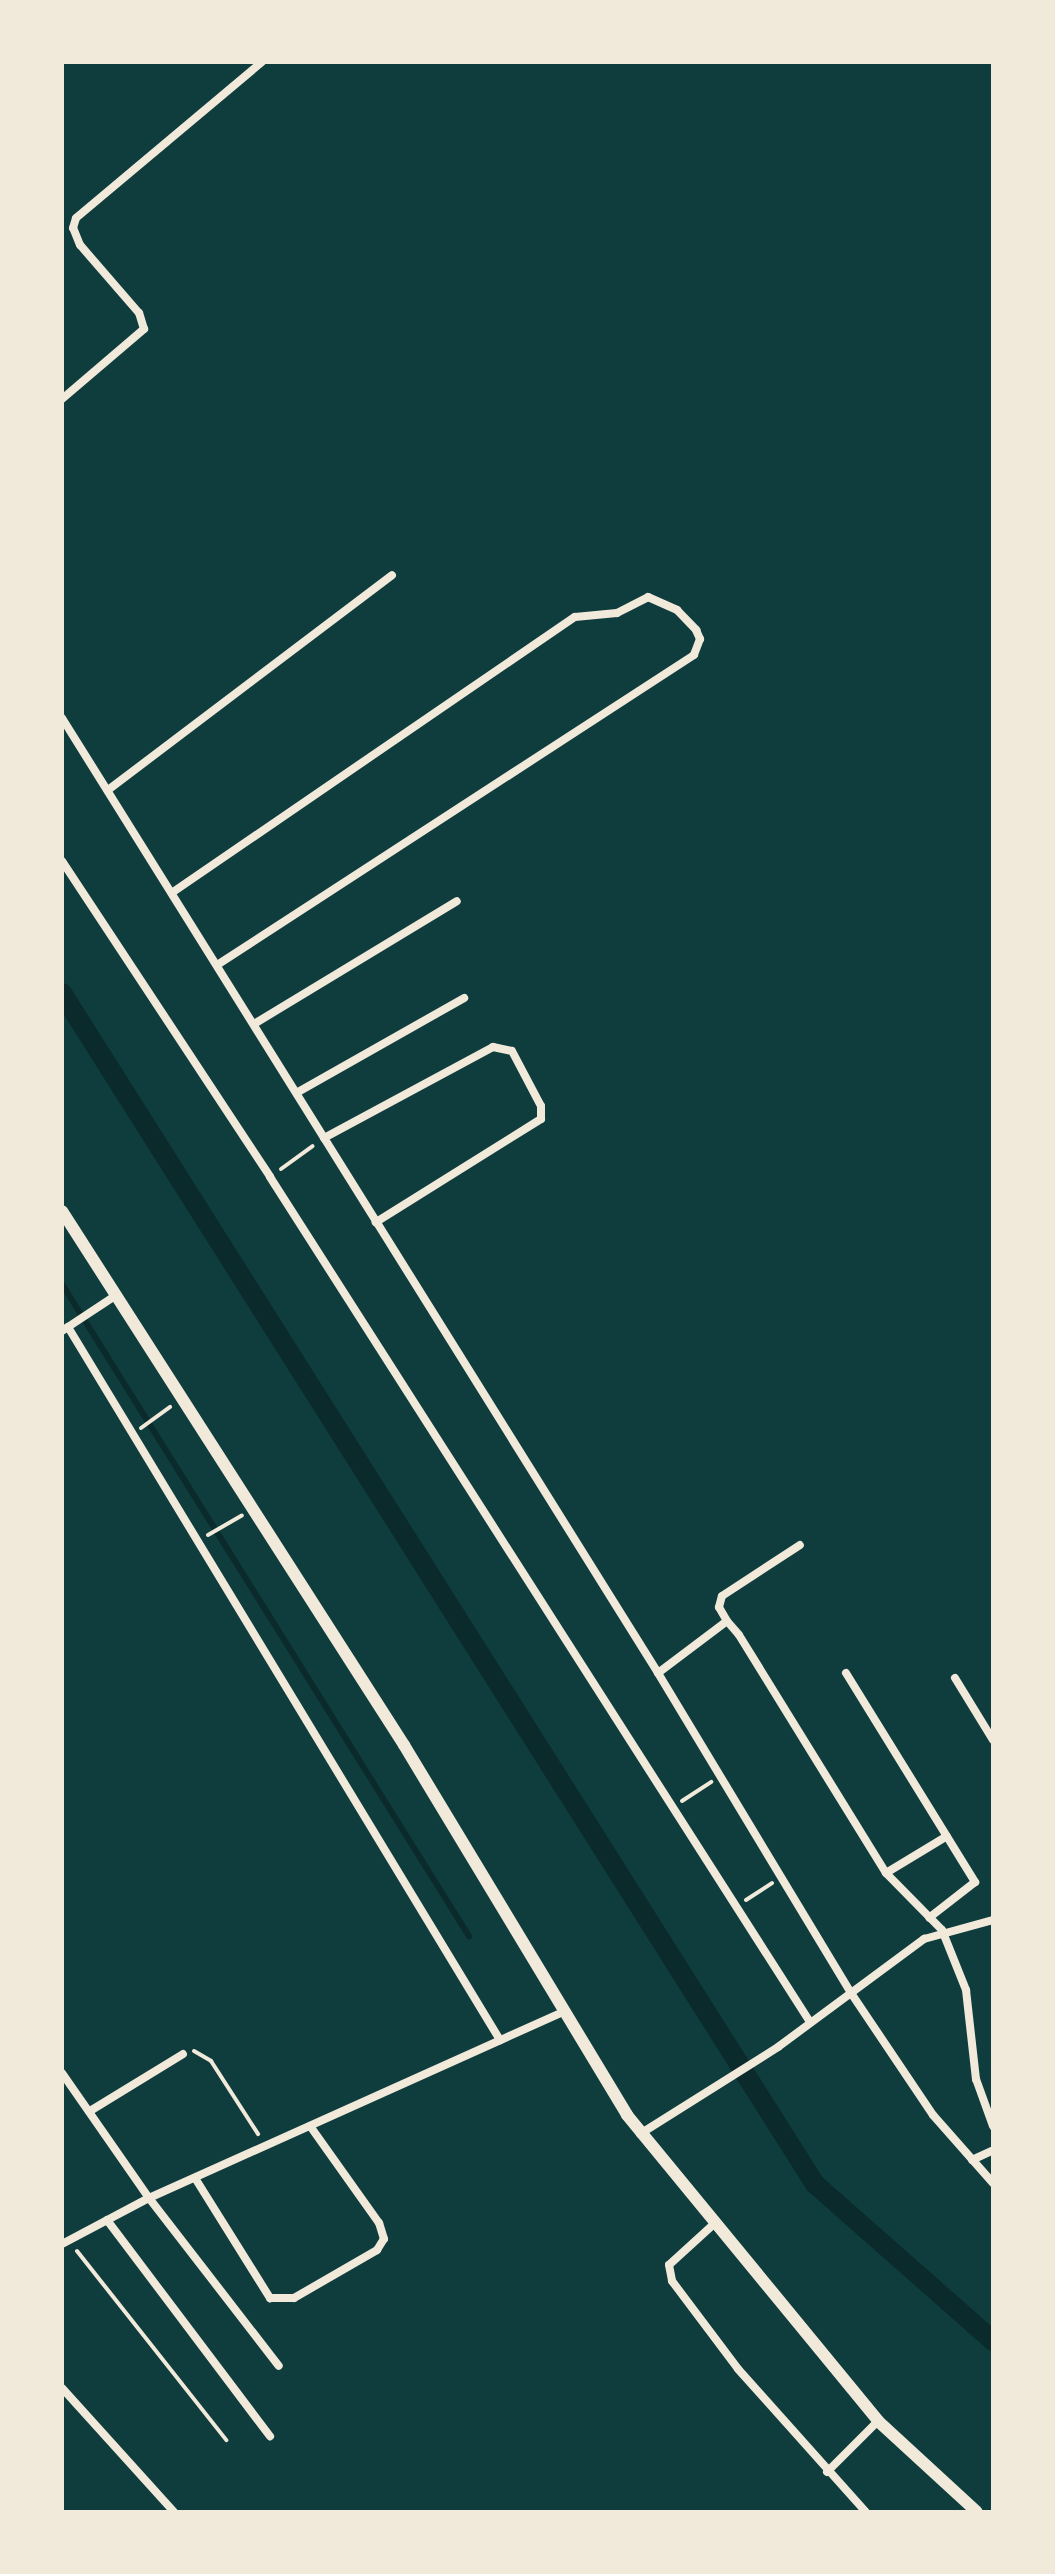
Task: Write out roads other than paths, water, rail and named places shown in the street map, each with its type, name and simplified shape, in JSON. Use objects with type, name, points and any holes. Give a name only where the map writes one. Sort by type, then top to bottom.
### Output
[{"type":"street","points":[[62,399],[144,329],[139,313],[80,245],[73,228],[76,218],[262,62]]},
{"type":"street","points":[[108,790],[392,575]]},
{"type":"street","points":[[173,892],[575,617],[617,613],[648,597],[677,610],[696,630],[700,639],[694,655],[217,965]]},
{"type":"street","points":[[62,718],[658,1673],[851,1993],[933,2115],[993,2183]]},
{"type":"street","points":[[62,861],[279,1190],[810,2022]]},
{"type":"street","points":[[254,1024],[457,901]]},
{"type":"street","points":[[298,1092],[464,998]]},
{"type":"street","points":[[324,1138],[493,1047],[512,1051],[541,1106],[541,1119],[376,1222]]},
{"type":"street","points":[[62,1211],[404,1745],[640,2134],[878,2421],[977,2512]]},
{"type":"street","points":[[115,1296],[65,1329],[500,2040]]},
{"type":"street","points":[[800,1545],[722,1596],[719,1607],[886,1873],[942,1930],[966,1990],[972,2059],[993,2126]]},
{"type":"street","points":[[658,1673],[727,1621]]},
{"type":"street","points":[[846,1673],[947,1836],[974,1886],[929,1918]]},
{"type":"street","points":[[955,1678],[993,1740]]},
{"type":"street","points":[[886,1873],[947,1836]]},
{"type":"street","points":[[640,2134],[778,2047],[942,1930],[993,1920]]},
{"type":"street","points":[[65,2242],[149,2198],[565,2011]]},
{"type":"street","points":[[90,2111],[183,2054]]},
{"type":"street","points":[[62,2074],[149,2198],[279,2366]]},
{"type":"street","points":[[195,2178],[270,2298],[294,2298],[377,2250],[384,2239],[379,2223],[310,2126]]},
{"type":"street","points":[[972,2160],[993,2150]]},
{"type":"street","points":[[107,2220],[270,2436]]},
{"type":"street","points":[[715,2223],[669,2265],[672,2281],[738,2369],[866,2512]]},
{"type":"street","points":[[62,2388],[174,2512]]},
{"type":"street","points":[[827,2472],[878,2421]]},
{"type":"waterway","points":[[62,993],[815,2184],[993,2341]]},
{"type":"waterway","points":[[62,1284],[469,1936]]}]
